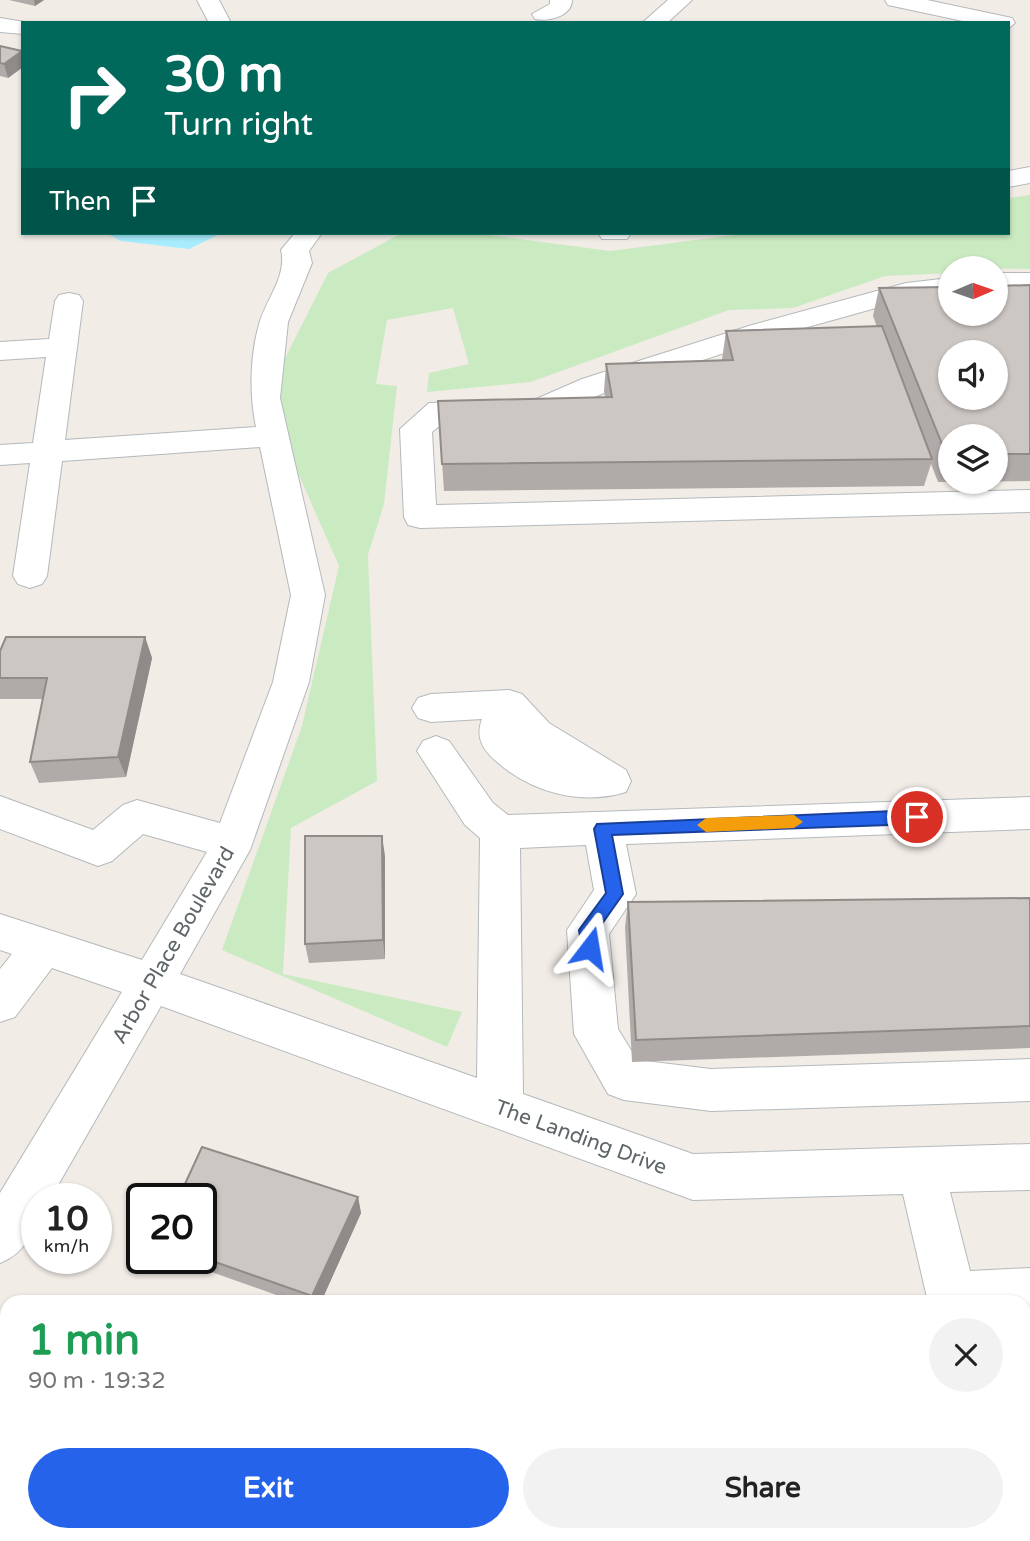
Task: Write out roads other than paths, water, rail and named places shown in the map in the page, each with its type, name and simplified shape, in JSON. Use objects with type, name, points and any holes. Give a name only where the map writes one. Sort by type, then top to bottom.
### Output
[{"type":"street","points":[[208,0],[217,11],[220,21]]},
{"type":"street","points":[[540,12],[561,7],[561,0]]},
{"type":"street","points":[[655,21],[681,0]]},
{"type":"street","points":[[896,0],[994,21]]},
{"type":"street","points":[[0,25],[21,27]]},
{"type":"street","points":[[1010,179],[1030,176]]},
{"type":"street","name":"Arbor Place Boulevard","points":[[0,1240],[233,843],[292,682],[307,595],[265,398],[274,322],[317,242]]},
{"type":"street","points":[[1008,281],[1030,281]]},
{"type":"street","points":[[938,287],[906,291],[762,331],[593,386],[540,408],[440,410],[416,429],[421,517],[1030,501]]},
{"type":"street","points":[[30,576],[50,451],[69,301]]},
{"type":"street","points":[[0,351],[64,346]]},
{"type":"street","points":[[0,455],[274,436]]},
{"type":"street","points":[[431,708],[509,704]]},
{"type":"street","points":[[436,751],[479,814],[500,832],[1030,813]]},
{"type":"street","points":[[611,781],[610,829],[615,894],[588,930],[596,1034],[624,1079],[711,1090],[1030,1080]]},
{"type":"street","points":[[0,812],[98,849],[137,816],[233,843]]},
{"type":"street","points":[[500,832],[500,1108]]},
{"type":"street","name":"The Landing Drive","points":[[0,932],[152,983],[693,1177],[1030,1167]]},
{"type":"street","points":[[0,1003],[43,946]]},
{"type":"street","points":[[921,1170],[951,1295]]},
{"type":"street","points":[[990,1295],[1030,1293]]},
{"type":"water","points":[[110,235],[218,235],[189,249],[121,241]]}]
